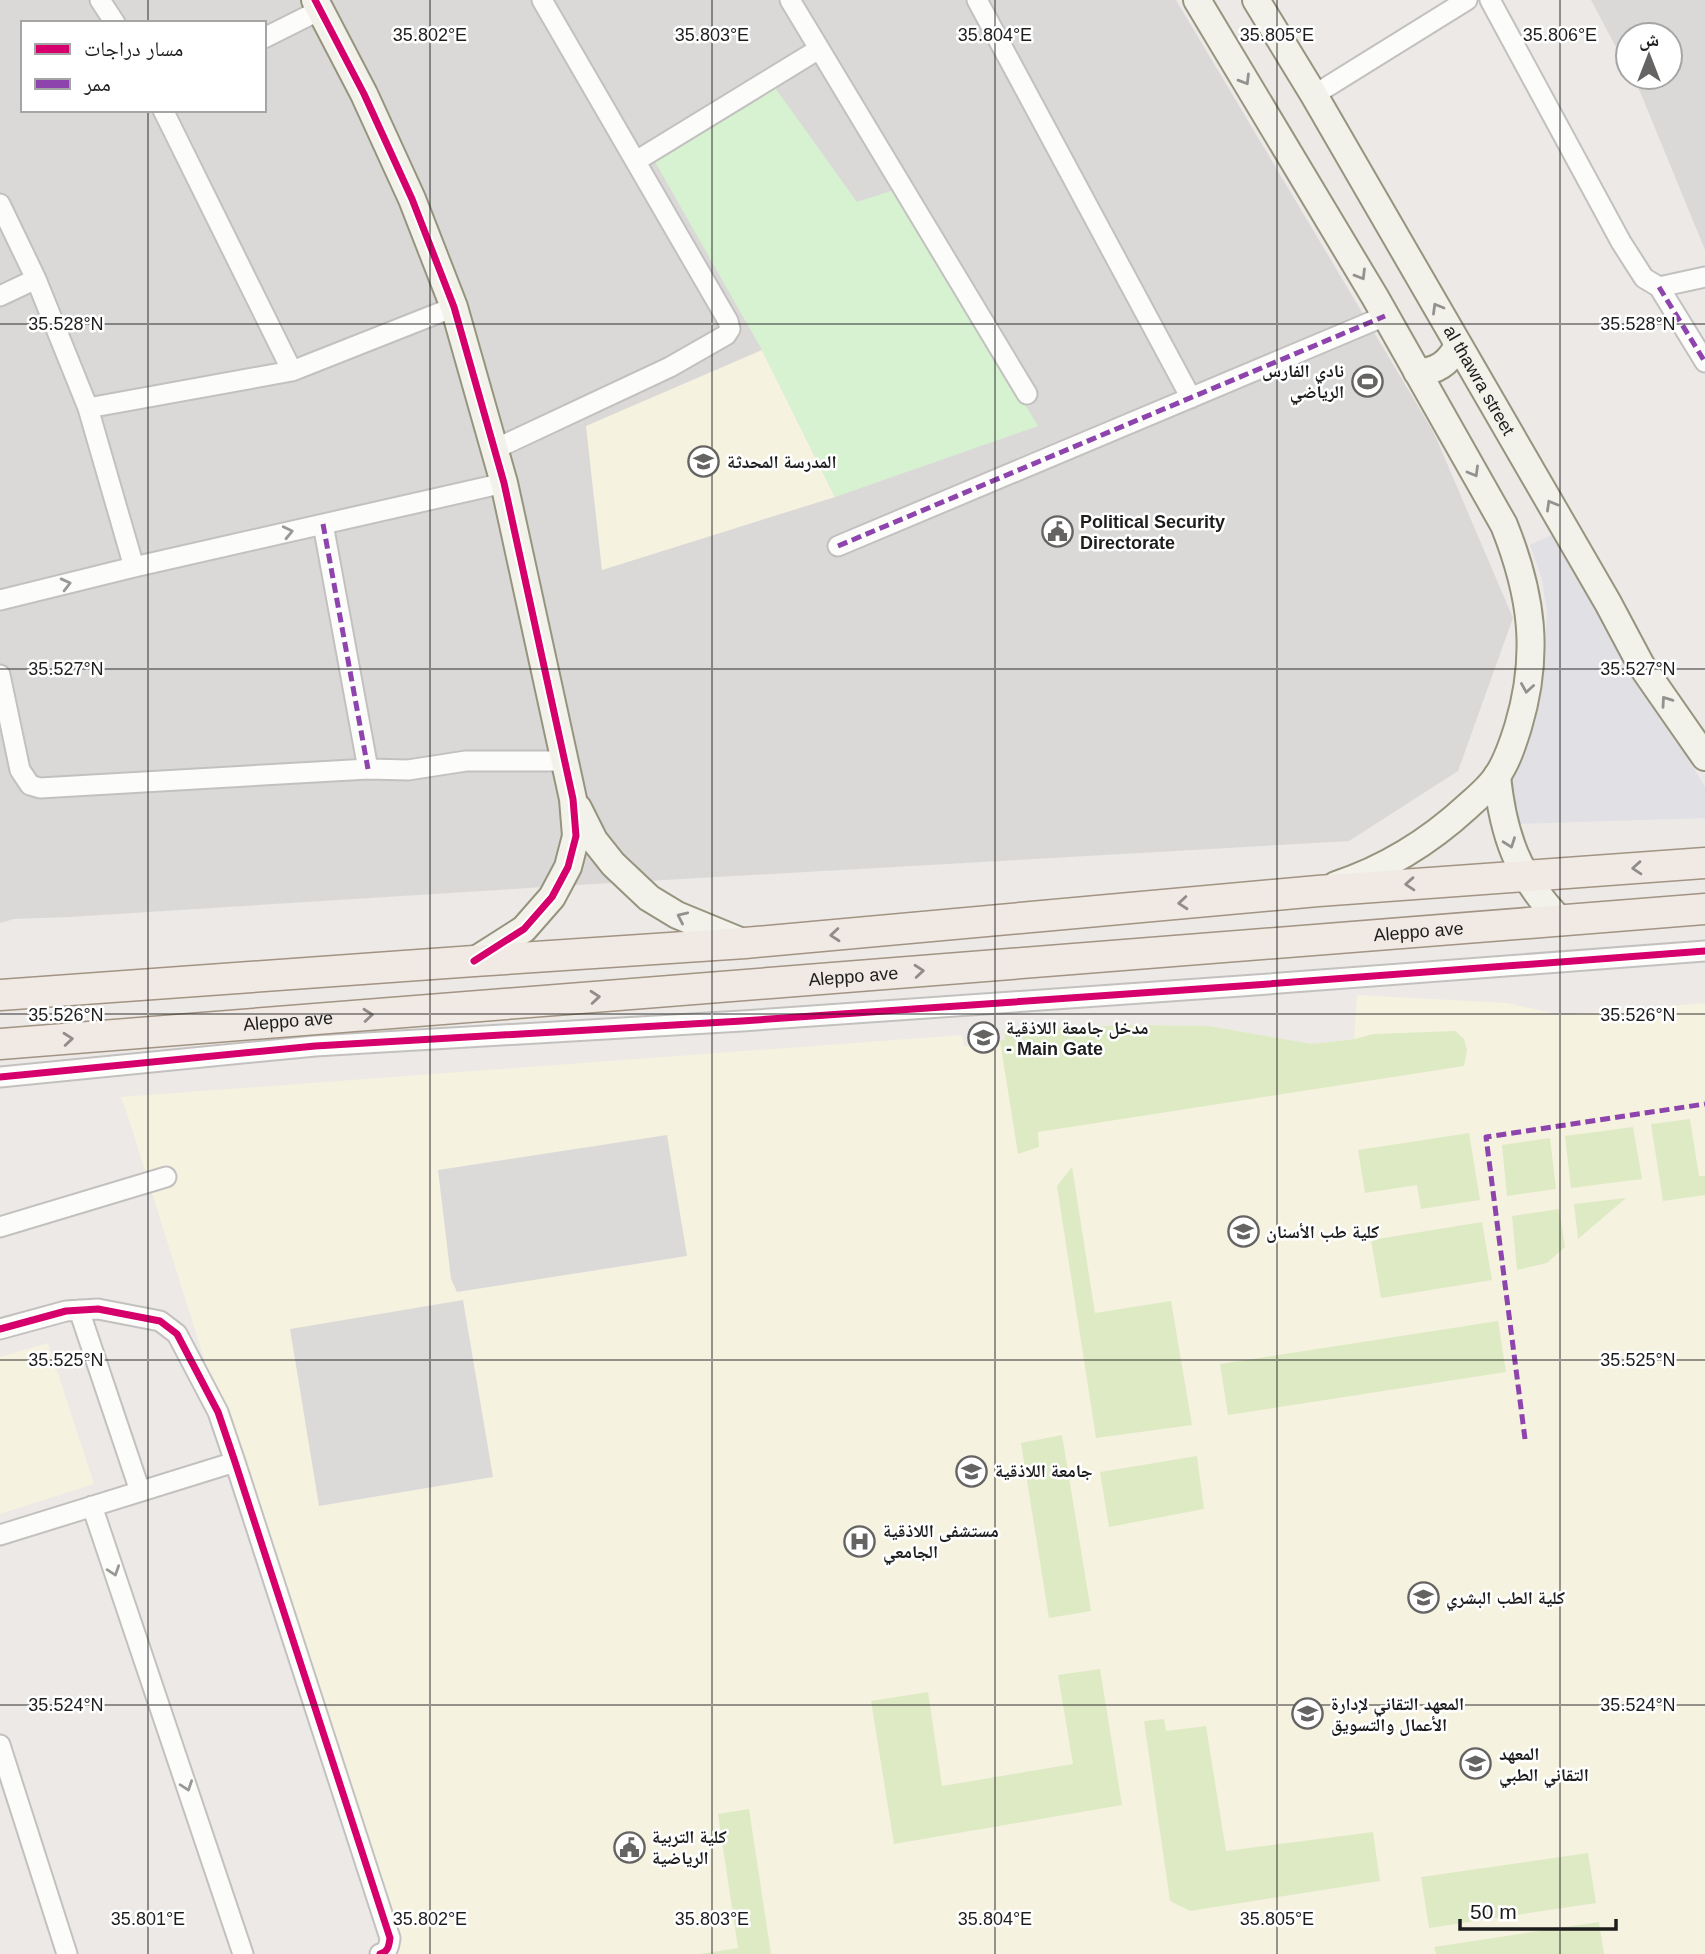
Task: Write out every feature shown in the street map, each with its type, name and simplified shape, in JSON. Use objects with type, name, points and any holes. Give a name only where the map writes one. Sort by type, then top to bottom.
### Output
[{"type":"main road","points":[[1197,0],[1385,316],[1504,525],[1518,559],[1527,596],[1531,632],[1530,670],[1524,706],[1513,742],[1497,776],[1453,819],[1412,849],[1376,869],[1318,891]]},
{"type":"main road","name":"al thawra street","points":[[1256,0],[1314,95],[1608,603],[1641,665],[1705,757]]},
{"type":"main road","points":[[317,5],[363,94],[412,199],[454,307],[504,483],[573,799],[576,836],[568,867],[552,897],[524,929],[474,961]]},
{"type":"main road","points":[[1417,372],[1426,372],[1442,366],[1458,345]]},
{"type":"main road","points":[[1497,776],[1505,828],[1514,853],[1535,892],[1560,920]]},
{"type":"main road","points":[[573,799],[594,840],[613,864],[649,898],[677,915],[745,943]]},
{"type":"main road","points":[[7,992],[745,943],[1318,891],[1705,863]]},
{"type":"main road","name":"Aleppo ave","points":[[0,1044],[1705,909]]},
{"type":"street","points":[[100,0],[114,21]]},
{"type":"street","points":[[495,449],[670,367],[726,335],[730,329],[728,321],[542,0]]},
{"type":"street","points":[[790,0],[1027,394]]},
{"type":"street","points":[[977,0],[1191,398]]},
{"type":"street","points":[[1314,95],[1467,0]]},
{"type":"street","points":[[1490,0],[1621,242],[1644,278],[1659,287],[1705,362]]},
{"type":"street","points":[[266,37],[317,5]]},
{"type":"street","points":[[636,161],[819,49]]},
{"type":"street","points":[[164,112],[292,371]]},
{"type":"street","points":[[0,204],[36,279],[88,408],[134,567]]},
{"type":"street","points":[[1659,287],[1705,277]]},
{"type":"street","points":[[0,296],[36,279]]},
{"type":"street","points":[[88,408],[292,371],[454,307]]},
{"type":"street","points":[[838,546],[1385,316]]},
{"type":"street","points":[[0,600],[504,483]]},
{"type":"street","points":[[323,524],[368,769]]},
{"type":"street","points":[[0,675],[20,770],[30,785],[40,788],[408,769],[466,761],[566,761]]},
{"type":"street","points":[[0,1077],[315,1046],[704,1023],[1705,951]]},
{"type":"street","points":[[0,1227],[166,1177]]},
{"type":"street","points":[[0,1329],[66,1311],[97,1309],[160,1321],[177,1334],[218,1412],[235,1462],[390,1938],[389,1947],[380,1954]]},
{"type":"street","points":[[79,1310],[140,1491]]},
{"type":"street","points":[[0,1535],[235,1462]]},
{"type":"street","points":[[92,1506],[243,1954]]},
{"type":"street","points":[[0,1745],[67,1954]]},
{"type":"shaded area","points":[[0,0],[1176,0],[1434,433],[1513,618],[1458,771],[1349,841],[14,919],[0,923]]},
{"type":"shaded area","points":[[1591,0],[1705,0],[1705,250],[1639,91],[1684,91],[1684,21],[1614,21],[1614,44]]},
{"type":"shaded area","points":[[762,350],[835,497],[602,570],[586,426]]},
{"type":"shaded area","points":[[1554,534],[1705,787],[1705,818],[1514,824],[1512,769],[1533,710],[1544,657],[1547,613],[1542,579],[1530,545]]},
{"type":"shaded area","name":"جامعة اللاذقية","points":[[1357,995],[1507,1003],[1561,1015],[1705,1003],[1705,1954],[388,1954],[355,1839],[120,1097],[962,1035],[964,1046],[1005,1041],[1004,1030],[1135,1025],[1209,1026],[1312,1044],[1354,1039]]},
{"type":"shaded area","points":[[667,1135],[687,1256],[457,1292],[451,1279],[438,1170]]},
{"type":"shaded area","points":[[463,1300],[493,1477],[319,1506],[290,1329]]},
{"type":"shaded area","points":[[48,1343],[94,1484],[0,1514],[0,1357]]},
{"type":"green space","points":[[773,85],[857,202],[894,190],[1038,426],[835,497],[762,350],[650,153]]},
{"type":"green space","points":[[1135,1025],[1209,1026],[1312,1044],[1373,1034],[1455,1031],[1464,1039],[1467,1050],[1464,1066],[1038,1132],[1039,1147],[1018,1154],[1000,1041],[1005,1040],[1004,1030]]},
{"type":"green space","points":[[1690,1119],[1699,1176],[1705,1176],[1705,1195],[1663,1201],[1651,1124]]},
{"type":"green space","points":[[1633,1127],[1642,1179],[1571,1188],[1565,1136]]},
{"type":"green space","points":[[1469,1133],[1480,1200],[1421,1209],[1417,1185],[1365,1193],[1358,1150]]},
{"type":"green space","points":[[1550,1138],[1556,1189],[1507,1196],[1502,1145]]},
{"type":"green space","points":[[1072,1167],[1095,1313],[1171,1301],[1192,1425],[1096,1438],[1057,1186]]},
{"type":"green space","points":[[1626,1198],[1578,1239],[1574,1204]]},
{"type":"green space","points":[[1559,1209],[1565,1247],[1547,1263],[1517,1270],[1512,1216]]},
{"type":"green space","points":[[1482,1222],[1492,1280],[1381,1298],[1371,1240]]},
{"type":"green space","points":[[1498,1321],[1506,1372],[1228,1415],[1220,1364]]},
{"type":"green space","points":[[1062,1435],[1091,1611],[1049,1618],[1021,1443]]},
{"type":"green space","points":[[1197,1456],[1204,1509],[1109,1527],[1100,1472]]},
{"type":"green space","points":[[1100,1669],[1122,1805],[894,1844],[871,1701],[928,1692],[942,1786],[1073,1764],[1058,1675]]},
{"type":"green space","points":[[1164,1719],[1166,1731],[1206,1726],[1226,1851],[1373,1832],[1380,1881],[1190,1911],[1170,1901],[1144,1721]]},
{"type":"green space","points":[[749,1809],[771,1954],[700,1954],[738,1948],[718,1814]]},
{"type":"green space","points":[[1588,1853],[1596,1903],[1429,1928],[1421,1877]]},
{"type":"green space","points":[[1599,1922],[1604,1954],[1436,1954],[1434,1947]]},
{"type":"marked path","points":[[1659,287],[1705,362]]},
{"type":"marked path","points":[[838,546],[1385,316]]},
{"type":"marked path","points":[[323,524],[368,769]]},
{"type":"marked path","points":[[1525,1439],[1486,1137],[1705,1104]]},
{"type":"cycle path","points":[[315,0],[364,94],[412,199],[454,307],[504,483],[573,799],[576,836],[568,867],[552,897],[524,929],[474,961]]},
{"type":"cycle path","points":[[0,1077],[315,1046],[742,1021],[1705,951]]},
{"type":"cycle path","points":[[0,1329],[66,1311],[98,1309],[160,1321],[177,1334],[218,1412],[235,1462],[390,1938],[388,1948],[380,1954]]},
{"type":"place","name":"نادي الفارس الرياضي","points":[[1367,381]]},
{"type":"place","name":"المدرسة المحدثة","points":[[704,462]]},
{"type":"place","name":"Political Security Directorate","points":[[1057,532]]},
{"type":"place","name":"مدخل جامعة اللاذقية - Main Gate","points":[[983,1038]]},
{"type":"place","name":"كلية طب الأسنان","points":[[1243,1232]]},
{"type":"place","name":"جامعة اللاذقية","points":[[972,1471]]},
{"type":"place","name":"مستشفى اللاذقية الجامعي","points":[[860,1541]]},
{"type":"place","name":"كلية الطب البشري","points":[[1423,1598]]},
{"type":"place","name":"المعهد التقاني لإدارة الأعمال والتسويق","points":[[1308,1714]]},
{"type":"place","name":"المعهد التقاني الطبي","points":[[1476,1764]]},
{"type":"place","name":"كلية التربية الرياضية","points":[[629,1847]]}]
